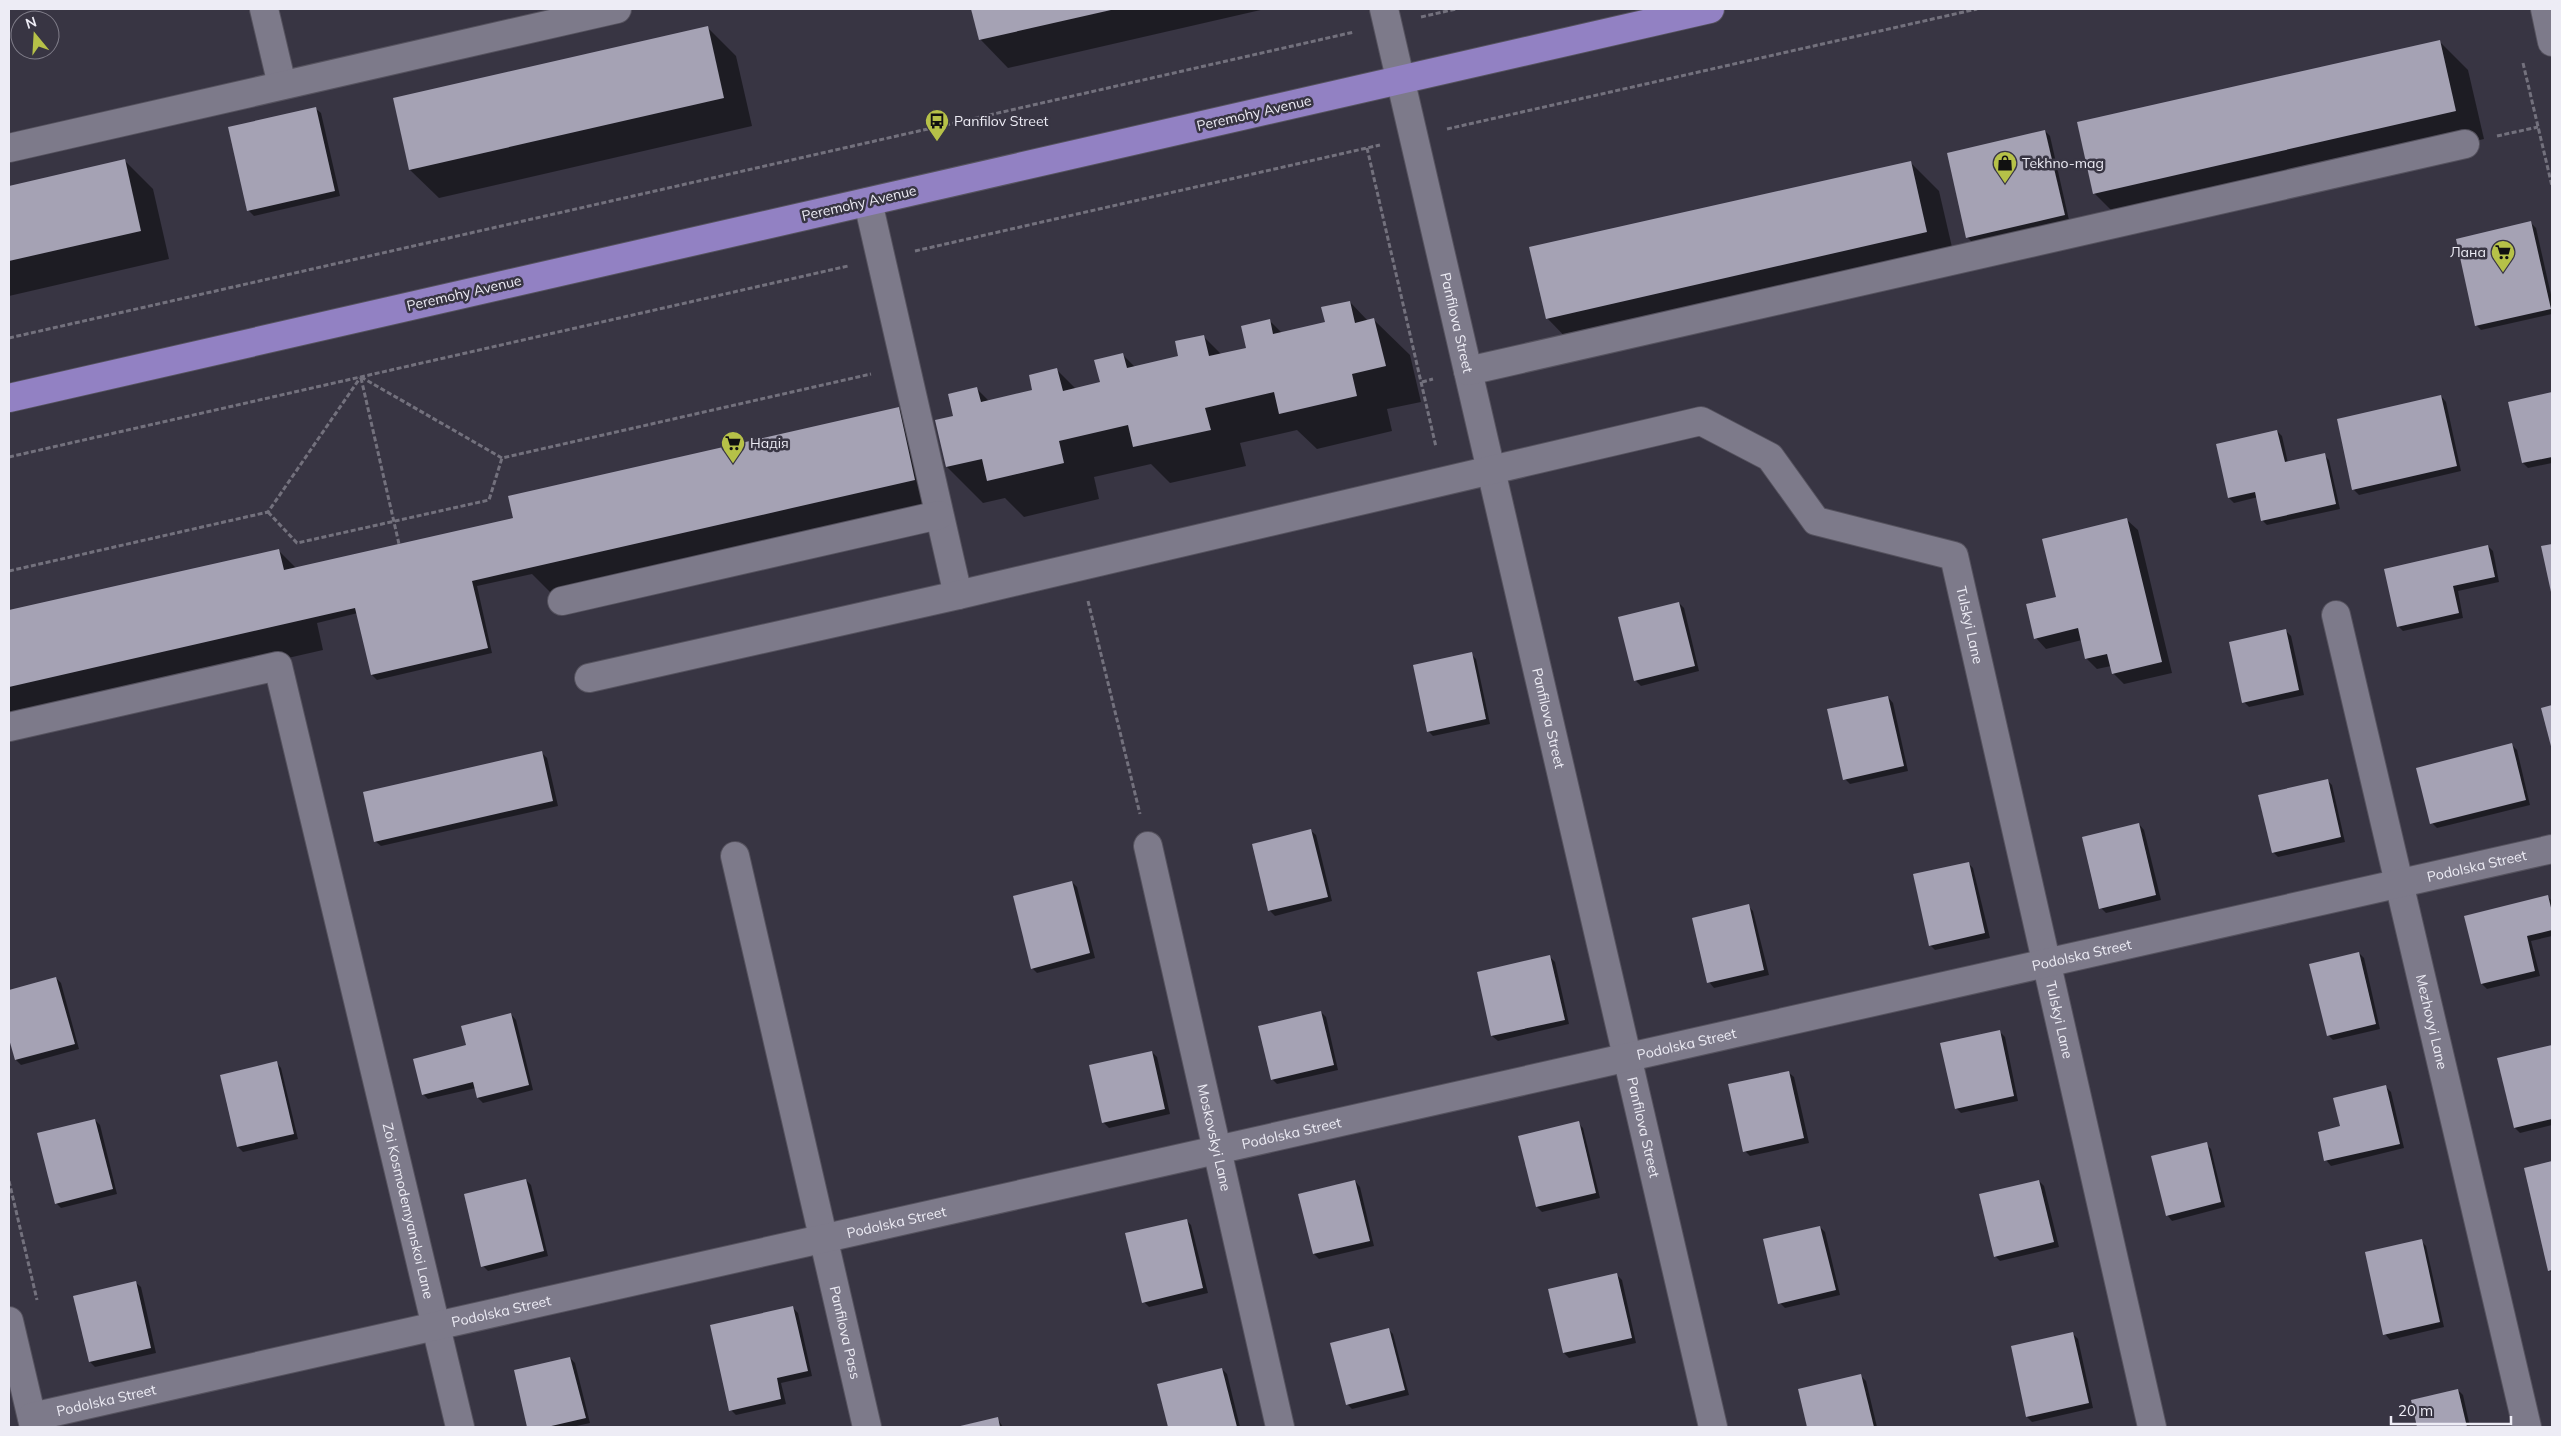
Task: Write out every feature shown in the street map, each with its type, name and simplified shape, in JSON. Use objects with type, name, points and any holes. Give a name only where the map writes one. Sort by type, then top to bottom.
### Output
[{"type":"main road","name":"Peremohy Avenue","points":[[9,398],[1710,9]]},
{"type":"street","points":[[264,9],[282,85]]},
{"type":"street","points":[[9,148],[617,9]]},
{"type":"street","points":[[2544,9],[2552,42]]},
{"type":"street","name":"Panfilova Street","points":[[1385,16],[1713,1427]]},
{"type":"street","points":[[1468,371],[2464,144]]},
{"type":"street","points":[[868,202],[958,595]]},
{"type":"street","name":"Tulskyi Lane","points":[[1491,471],[1701,422],[1770,457],[1816,521],[1954,556],[2152,1427]]},
{"type":"street","points":[[589,678],[958,595],[1491,471]]},
{"type":"street","points":[[562,601],[939,515]]},
{"type":"street","name":"Mezhovyi Lane","points":[[2336,615],[2527,1427]]},
{"type":"street","name":"Zoi Kosmodemyanskoi Lane","points":[[9,728],[278,666],[460,1427]]},
{"type":"street","name":"Moskovskyi Lane","points":[[1148,846],[1280,1427]]},
{"type":"street","name":"Podolska Street","points":[[33,1422],[436,1326],[822,1238],[2552,849]]},
{"type":"street","name":"Panfilova Pass","points":[[735,856],[867,1427]]},
{"type":"street","points":[[9,1321],[33,1422]]},
{"type":"path","points":[[1413,137],[1977,9]]},
{"type":"path","points":[[9,338],[1385,16]]},
{"type":"path","points":[[2521,54],[2552,186]]},
{"type":"path","points":[[2464,144],[2538,127]]},
{"type":"path","points":[[9,457],[1367,148],[1444,482]]},
{"type":"path","points":[[360,377],[502,458],[906,366]]},
{"type":"path","points":[[9,571],[268,512],[360,377]]},
{"type":"path","points":[[360,377],[399,544]]},
{"type":"path","points":[[268,512],[297,544],[394,522],[489,500],[502,458]]},
{"type":"path","points":[[1080,567],[1148,846]]},
{"type":"building","points":[[971,9],[1111,9],[1111,10],[979,40]]},
{"type":"building","points":[[708,26],[724,98],[409,170],[393,98]]},
{"type":"building","points":[[2440,40],[2456,111],[2093,194],[2077,122]]},
{"type":"building","points":[[316,107],[335,191],[247,211],[228,127]]},
{"type":"building","points":[[2045,130],[2065,215],[1966,238],[1947,153]]},
{"type":"building","points":[[125,159],[141,231],[9,261],[9,186]]},
{"type":"building","points":[[1911,161],[1927,232],[1546,319],[1529,247]]},
{"type":"building","points":[[2531,221],[2551,309],[2475,326],[2456,239]]},
{"type":"building","points":[[1350,301],[1355,323],[1374,318],[1386,366],[1352,374],[1357,396],[1279,414],[1274,392],[1205,408],[1211,430],[1133,447],[1128,425],[1059,441],[1064,463],[987,481],[982,459],[946,467],[935,420],[953,416],[948,394],[977,387],[981,402],[1032,390],[1029,375],[1057,368],[1063,391],[1100,382],[1094,360],[1123,353],[1127,368],[1178,356],[1175,341],[1204,335],[1209,356],[1246,348],[1241,326],[1270,319],[1273,334],[1325,322],[1321,307]]},
{"type":"building","points":[[2552,392],[2552,457],[2522,463],[2508,402]]},
{"type":"building","points":[[2441,395],[2457,466],[2352,490],[2337,419]]},
{"type":"building","points":[[899,407],[915,480],[472,581],[488,648],[371,675],[355,608],[9,687],[9,610],[279,549],[284,570],[513,518],[508,496]]},
{"type":"building","points":[[2277,430],[2285,462],[2325,453],[2336,504],[2261,521],[2255,492],[2228,498],[2216,444]]},
{"type":"building","points":[[2127,518],[2162,662],[2112,674],[2107,654],[2085,659],[2078,628],[2034,639],[2026,604],[2056,597],[2042,539]]},
{"type":"building","points":[[2552,544],[2552,592],[2551,592],[2541,546]]},
{"type":"building","points":[[2488,545],[2495,577],[2453,586],[2459,613],[2397,627],[2384,569]]},
{"type":"building","points":[[1679,602],[1695,666],[1634,681],[1618,617]]},
{"type":"building","points":[[2286,629],[2299,690],[2242,703],[2229,642]]},
{"type":"building","points":[[1472,652],[1486,719],[1427,732],[1413,665]]},
{"type":"building","points":[[1888,696],[1904,766],[1843,780],[1827,709]]},
{"type":"building","points":[[2552,705],[2552,750],[2541,708]]},
{"type":"building","points":[[2512,743],[2526,800],[2430,824],[2416,768]]},
{"type":"building","points":[[542,751],[553,801],[374,842],[363,792]]},
{"type":"building","points":[[2328,779],[2341,837],[2272,853],[2258,795]]},
{"type":"building","points":[[2139,823],[2156,895],[2099,909],[2082,837]]},
{"type":"building","points":[[1311,829],[1328,897],[1268,911],[1252,844]]},
{"type":"building","points":[[1969,862],[1985,933],[1929,946],[1913,874]]},
{"type":"building","points":[[1072,881],[1090,953],[1031,969],[1013,896]]},
{"type":"building","points":[[2548,895],[2552,912],[2552,930],[2527,936],[2535,971],[2481,984],[2464,916]]},
{"type":"building","points":[[1749,904],[1764,970],[1707,983],[1692,918]]},
{"type":"building","points":[[2359,952],[2376,1024],[2327,1036],[2309,964]]},
{"type":"building","points":[[1550,955],[1565,1020],[1491,1036],[1477,972]]},
{"type":"building","points":[[56,977],[75,1044],[15,1060],[9,1039],[9,990]]},
{"type":"building","points":[[1321,1011],[1334,1065],[1271,1080],[1258,1026]]},
{"type":"building","points":[[511,1013],[529,1085],[477,1098],[473,1082],[422,1095],[413,1059],[466,1045],[461,1026]]},
{"type":"building","points":[[2000,1030],[2014,1096],[1955,1109],[1940,1043]]},
{"type":"building","points":[[2552,1045],[2552,1119],[2514,1128],[2497,1058]]},
{"type":"building","points":[[1152,1051],[1165,1109],[1102,1123],[1089,1065]]},
{"type":"building","points":[[277,1061],[294,1134],[237,1147],[220,1075]]},
{"type":"building","points":[[1789,1071],[1804,1138],[1743,1152],[1728,1084]]},
{"type":"building","points":[[2386,1085],[2400,1144],[2324,1161],[2318,1132],[2340,1126],[2333,1098]]},
{"type":"building","points":[[95,1119],[113,1189],[55,1204],[37,1133]]},
{"type":"building","points":[[1579,1121],[1596,1193],[1536,1207],[1518,1136]]},
{"type":"building","points":[[2207,1142],[2221,1202],[2166,1216],[2151,1156]]},
{"type":"building","points":[[2552,1161],[2552,1270],[2548,1271],[2524,1168]]},
{"type":"building","points":[[526,1179],[544,1251],[481,1267],[464,1194]]},
{"type":"building","points":[[1355,1180],[1370,1241],[1313,1254],[1298,1194]]},
{"type":"building","points":[[2039,1180],[2054,1242],[1994,1257],[1979,1194]]},
{"type":"building","points":[[1187,1219],[1203,1288],[1142,1303],[1125,1233]]},
{"type":"building","points":[[1820,1226],[1836,1290],[1778,1304],[1763,1239]]},
{"type":"building","points":[[2422,1239],[2440,1322],[2383,1335],[2365,1252]]},
{"type":"building","points":[[1617,1273],[1632,1338],[1563,1353],[1548,1289]]},
{"type":"building","points":[[136,1281],[151,1348],[89,1362],[73,1296]]},
{"type":"building","points":[[793,1306],[808,1371],[777,1378],[781,1399],[729,1411],[710,1325]]},
{"type":"building","points":[[1389,1328],[1405,1390],[1346,1405],[1330,1343]]},
{"type":"building","points":[[2073,1332],[2089,1403],[2026,1417],[2011,1346]]},
{"type":"building","points":[[570,1357],[586,1418],[547,1427],[527,1427],[514,1370]]},
{"type":"building","points":[[1222,1368],[1237,1427],[1168,1427],[1157,1384]]},
{"type":"building","points":[[1861,1374],[1874,1427],[1807,1427],[1798,1389]]},
{"type":"building","points":[[2458,1389],[2467,1427],[2417,1427],[2411,1400]]},
{"type":"building","points":[[998,1417],[1000,1427],[956,1427]]},
{"type":"place","name":"Panfilov Street","points":[[937,142]]},
{"type":"place","name":"Tekhno-mag","points":[[2005,184]]},
{"type":"place","name":"Лана","points":[[2503,273]]},
{"type":"place","name":"Надiя","points":[[733,464]]}]
